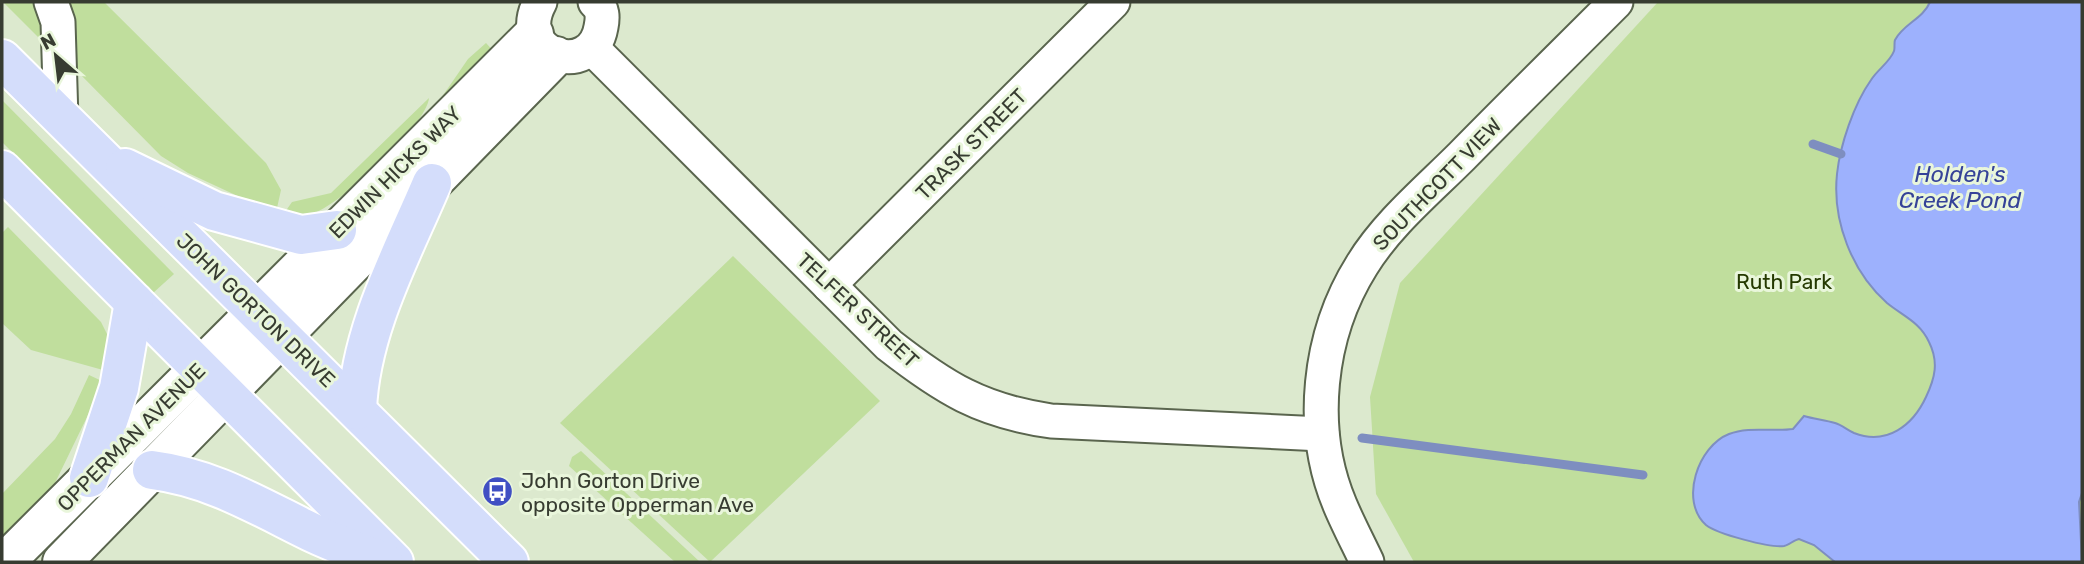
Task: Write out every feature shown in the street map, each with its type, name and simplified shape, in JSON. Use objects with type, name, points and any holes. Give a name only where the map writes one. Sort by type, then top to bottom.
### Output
[{"type":"main road","name":"JOHN GORTON DRIVE","points":[[2,59],[509,562]]},
{"type":"main road","points":[[98,155],[214,211],[301,234],[337,230]]},
{"type":"main road","points":[[2,170],[394,562]]},
{"type":"main road","points":[[357,410],[364,358],[387,290],[432,183]]},
{"type":"main road","points":[[89,478],[119,388],[134,302]]},
{"type":"main road","points":[[152,470],[184,474],[215,485],[305,530],[385,562]]},
{"type":"street","points":[[51,2],[58,22],[61,119]]},
{"type":"street","points":[[555,35],[599,39],[603,17],[595,2]]},
{"type":"street","name":"TRASK STREET","points":[[829,285],[1113,2]]},
{"type":"street","name":"SOUTHCOTT VIEW","points":[[1367,562],[1339,503],[1322,435],[1321,405],[1328,346],[1336,318],[1362,265],[1399,219],[1616,2]]},
{"type":"street","name":"EDWIN HICKS WAY","points":[[269,323],[432,183],[555,35]]},
{"type":"street","name":"EDWIN HICKS WAY","points":[[269,323],[337,230],[555,35]]},
{"type":"street","name":"TELFER STREET","points":[[555,35],[829,285],[889,345],[937,382],[964,397],[1021,417],[1051,421],[1322,435]]},
{"type":"street","name":"OPPERMAN AVENUE","points":[[5,562],[89,478],[213,381],[269,323]]},
{"type":"street","name":"OPPERMAN AVENUE","points":[[62,562],[152,470],[213,381]]},
{"type":"green space","points":[[3,2],[39,2],[45,37],[40,39]]},
{"type":"green space","points":[[70,2],[104,2],[266,163],[281,190],[277,208],[272,212],[188,173],[161,156],[75,69],[74,21]]},
{"type":"green space","name":"Ruth Park","points":[[1658,2],[2082,2],[2082,562],[1414,562],[1376,494],[1370,397],[1400,283]]},
{"type":"green space","points":[[486,43],[496,54],[426,120],[468,59]]},
{"type":"green space","points":[[429,98],[413,127],[358,184],[320,211],[306,216],[285,212],[292,202],[331,193]]},
{"type":"green space","points":[[2,100],[174,274],[153,293],[2,142]]},
{"type":"green space","points":[[8,227],[101,322],[110,340],[109,368],[103,370],[31,350],[2,323],[2,233]]},
{"type":"green space","points":[[733,256],[880,401],[710,562],[560,423]]},
{"type":"green space","points":[[89,375],[104,382],[55,483],[2,538],[2,494],[55,439],[71,414]]},
{"type":"green space","points":[[581,451],[700,562],[675,562],[569,466],[572,457]]},
{"type":"water","name":"Holden's Creek Pond","points":[[1930,2],[2082,2],[2082,493],[2079,502],[2082,562],[1835,562],[1814,545],[1799,539],[1777,546],[1756,543],[1712,529],[1698,515],[1694,502],[1693,489],[1701,462],[1718,440],[1729,434],[1745,430],[1793,429],[1804,416],[1835,423],[1866,436],[1888,435],[1914,416],[1926,397],[1935,370],[1929,342],[1916,324],[1887,303],[1854,261],[1841,227],[1836,192],[1841,150],[1859,101],[1874,76],[1892,55],[1899,34],[1923,13]]},
{"type":"waterway","points":[[1813,144],[1841,154]]},
{"type":"waterway","points":[[1362,438],[1643,475]]},
{"type":"place","name":"John Gorton Drive opposite Opperman Ave","points":[[498,492]]}]
